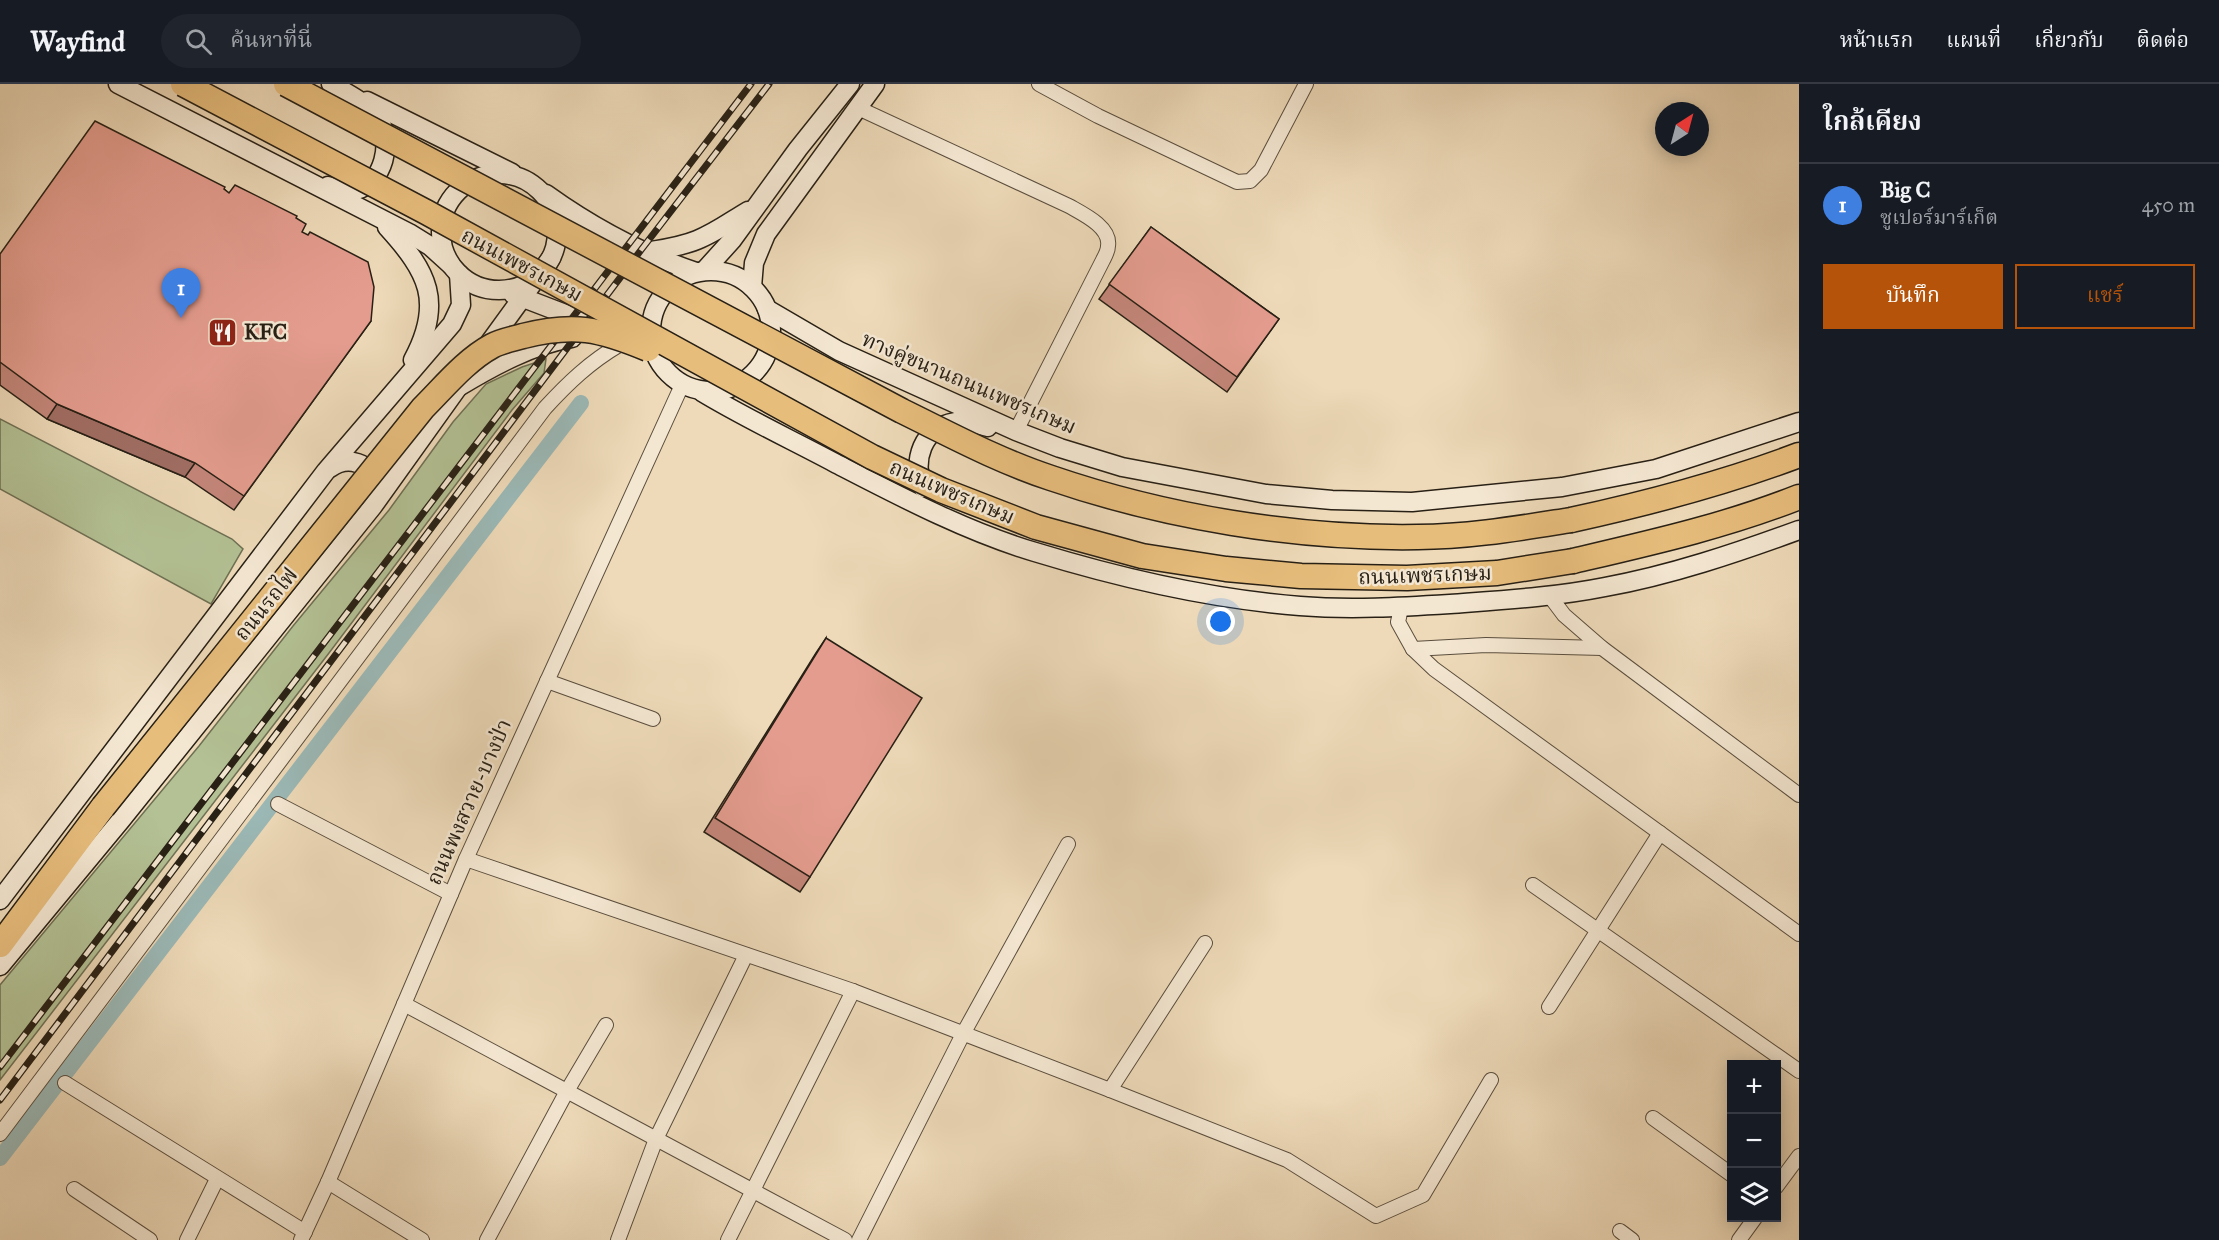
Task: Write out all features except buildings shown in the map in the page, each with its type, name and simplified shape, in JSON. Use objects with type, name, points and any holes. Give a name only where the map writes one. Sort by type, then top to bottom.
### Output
[{"type":"highway","name":"ถนนเพชรเกษม","points":[[183,84],[426,212],[872,457],[941,490],[1036,527],[1142,556],[1226,569],[1301,576],[1407,578],[1497,573],[1573,561],[1676,537],[1765,511],[1799,497]]},
{"type":"highway","name":"ถนนเพชรเกษม","points":[[286,84],[902,411],[979,449],[1051,478],[1133,502],[1230,523],[1334,535],[1419,537],[1500,532],[1571,520],[1669,498],[1746,475],[1799,455]]},
{"type":"highway","points":[[0,945],[103,807],[423,408],[475,358],[493,345],[550,329],[577,328],[618,336],[665,355],[872,457]]},
{"type":"main road","name":"ถนนเพชรเกษม","points":[[118,84],[380,218],[430,246],[472,283],[523,297],[573,317],[667,373]]},
{"type":"main road","points":[[286,171],[340,190],[356,190],[369,182],[379,170],[385,154],[386,138],[380,122],[370,108],[332,84]]},
{"type":"main road","points":[[332,84],[524,179],[573,214],[645,252],[700,272]]},
{"type":"main road","points":[[700,272],[732,240],[756,205],[850,84]]},
{"type":"main road","points":[[752,287],[754,263],[766,234],[875,84]]},
{"type":"main road","name":"ถนนรถไฟ","points":[[0,900],[326,471],[452,324],[461,304],[455,269],[443,248],[440,229],[444,210],[454,194],[468,181],[486,174],[506,173],[524,179]]},
{"type":"main road","points":[[488,289],[507,290],[525,284],[540,274],[551,258],[557,241],[557,222],[551,205],[539,190]]},
{"type":"main road","points":[[645,252],[697,240],[756,205]]},
{"type":"main road","points":[[380,218],[407,249],[428,286],[430,317],[427,330],[398,388]]},
{"type":"main road","name":"ถนนรถไฟ","points":[[0,966],[121,820],[373,506],[551,258]]},
{"type":"main road","points":[[702,392],[723,391],[743,383],[759,369],[769,351],[772,330],[767,309],[752,287],[738,277],[722,272],[700,272],[679,279],[665,291],[656,306],[651,323],[651,341],[657,358],[667,373],[682,385],[702,392],[873,482],[952,520],[1033,552],[1141,580],[1218,595],[1301,606],[1401,608],[1549,595],[1605,587],[1694,565],[1799,530]]},
{"type":"main road","name":"ทางคู่ขนานถนนเพชรเกษม","points":[[767,309],[839,351],[1016,431],[1060,448],[1122,467],[1266,494],[1332,500],[1412,502],[1562,487],[1656,469],[1799,422]]},
{"type":"main road","points":[[458,388],[491,368],[554,341],[576,337],[613,341]]},
{"type":"main road","points":[[1033,552],[934,502],[924,491],[919,476],[918,461],[922,446],[930,435],[954,422],[968,422],[1060,448]]},
{"type":"main road","points":[[326,471],[341,462],[359,463],[367,467],[373,474],[378,490],[373,506]]},
{"type":"street","points":[[1039,84],[1098,116],[1237,182],[1250,181],[1261,170],[1306,84]]},
{"type":"street","points":[[858,108],[1069,206],[1094,222],[1106,234],[1108,247],[1103,260],[1016,431]]},
{"type":"street","points":[[0,1134],[545,408],[613,341]]},
{"type":"street","name":"ถนนพงสวาย-บางป่า","points":[[303,1236],[466,859],[682,385]]},
{"type":"street","points":[[1549,595],[1564,615],[1602,648],[1799,795]]},
{"type":"street","points":[[1401,608],[1398,622],[1413,649],[1434,669],[1799,934]]},
{"type":"street","points":[[1413,649],[1486,645],[1602,648]]},
{"type":"street","points":[[547,681],[653,719]]},
{"type":"street","points":[[278,804],[451,894]]},
{"type":"street","points":[[1548,1007],[1660,833]]},
{"type":"street","points":[[858,1240],[963,1034],[1068,844]]},
{"type":"street","points":[[466,859],[854,991],[1110,1090],[1287,1160],[1376,1216],[1423,1195],[1491,1080]]},
{"type":"street","points":[[1533,885],[1799,1071]]},
{"type":"street","points":[[1110,1090],[1205,943]]},
{"type":"street","points":[[618,1240],[656,1139],[746,955]]},
{"type":"street","points":[[728,1240],[854,991]]},
{"type":"street","points":[[404,1004],[845,1240]]},
{"type":"street","points":[[487,1240],[567,1091],[606,1025]]},
{"type":"street","points":[[65,1083],[303,1236]]},
{"type":"street","points":[[1653,1118],[1727,1172]]},
{"type":"street","points":[[1781,1180],[1799,1156]]},
{"type":"street","points":[[188,1240],[217,1179]]},
{"type":"street","points":[[328,1182],[422,1240]]},
{"type":"street","points":[[74,1189],[150,1240]]},
{"type":"street","points":[[1739,1240],[1752,1222]]},
{"type":"street","points":[[1620,1231],[1632,1240]]},
{"type":"green space","points":[[546,359],[544,373],[512,410],[329,653],[0,1080],[0,985],[199,746],[293,626],[389,510],[453,422],[486,384],[522,367]]},
{"type":"green space","points":[[0,419],[232,539],[243,549],[211,604],[0,489]]},
{"type":"waterway","points":[[0,1158],[581,403]]},
{"type":"railway","points":[[0,1067],[751,84]]},
{"type":"railway","points":[[0,1100],[641,250],[769,84]]},
{"type":"place","name":"Big C","points":[[181,318]]},
{"type":"place","name":"KFC","points":[[223,332]]}]
